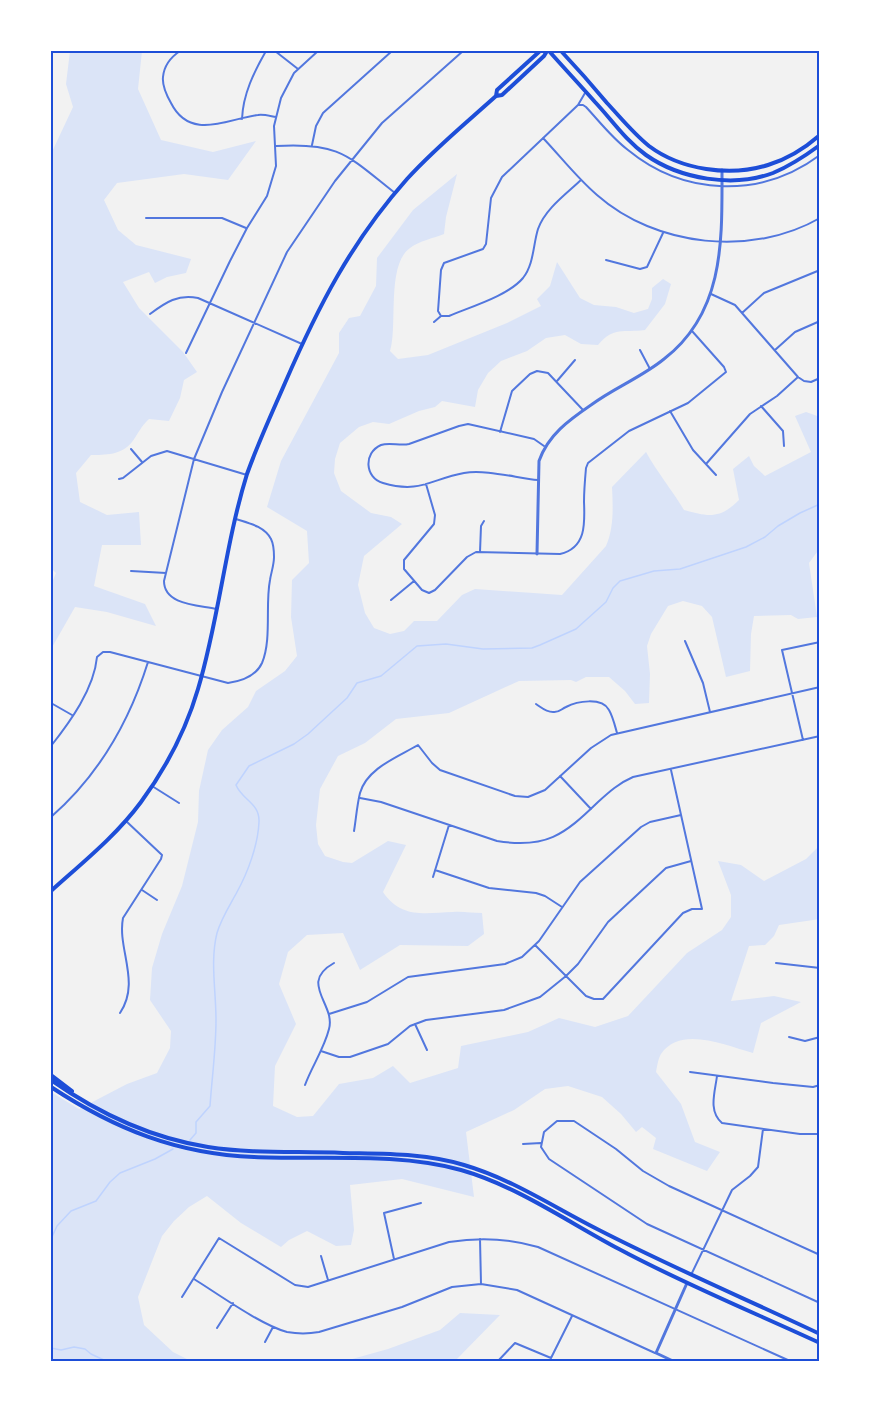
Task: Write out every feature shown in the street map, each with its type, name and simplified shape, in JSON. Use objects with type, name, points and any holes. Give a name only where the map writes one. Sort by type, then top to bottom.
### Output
[{"type":"main road","points":[[496,96],[497,90],[540,51]]},
{"type":"main road","points":[[51,891],[126,820],[152,786],[180,736],[202,675],[234,518],[247,475],[302,344],[356,243],[395,193],[437,150],[496,96],[502,95],[548,51],[629,140],[659,163],[684,173],[722,180],[742,180],[770,174],[795,163],[820,145]]},
{"type":"main road","points":[[561,51],[630,129],[663,155],[687,165],[722,170],[768,166],[800,150],[820,135]]},
{"type":"main road","points":[[51,1075],[84,1101]]},
{"type":"main road","points":[[51,1080],[84,1101],[139,1128],[208,1147],[251,1151],[408,1154],[464,1165],[496,1177],[691,1275],[820,1334]]},
{"type":"main road","points":[[51,1087],[102,1118],[137,1134],[203,1152],[252,1157],[410,1161],[485,1178],[687,1283],[820,1343]]},
{"type":"main road","points":[[667,1273],[681,1276],[691,1275]]},
{"type":"main road","points":[[687,1283],[703,1280]]},
{"type":"street","points":[[180,51],[174,54],[166,65],[162,78],[164,90],[179,117],[204,126],[260,115],[276,117]]},
{"type":"street","points":[[242,119],[243,105],[252,77],[266,51]]},
{"type":"street","points":[[275,51],[298,69]]},
{"type":"street","points":[[186,353],[247,228],[267,196],[274,178],[276,117],[288,83],[298,69],[318,51]]},
{"type":"street","points":[[312,145],[316,126],[323,113],[392,51]]},
{"type":"street","points":[[216,609],[175,600],[167,594],[164,586],[194,459],[222,392],[287,252],[310,216],[382,123],[463,51]]},
{"type":"street","points":[[441,316],[438,311],[441,270],[444,263],[483,249],[486,244],[491,198],[497,184],[513,164],[578,105],[586,93]]},
{"type":"street","points":[[578,105],[586,107],[627,150],[663,173],[694,184],[722,188],[775,180],[802,168],[820,155]]},
{"type":"street","points":[[543,138],[597,195],[625,215],[663,232],[719,241],[764,239],[792,232],[820,218]]},
{"type":"street","points":[[276,146],[312,145],[337,151],[352,159],[395,193]]},
{"type":"street","points":[[537,554],[539,461],[544,446],[555,433],[583,410],[650,369],[680,345],[702,315],[711,294],[718,266],[722,170]]},
{"type":"street","points":[[434,322],[441,316],[449,316],[510,289],[523,278],[530,266],[538,227],[549,210],[581,180]]},
{"type":"street","points":[[146,218],[222,218],[247,228]]},
{"type":"street","points":[[606,261],[640,269],[647,267],[663,232]]},
{"type":"street","points":[[742,313],[769,290],[820,270]]},
{"type":"street","points":[[711,294],[730,301],[798,377],[811,382],[820,378]]},
{"type":"street","points":[[150,314],[168,300],[180,297],[198,298],[302,344]]},
{"type":"street","points":[[775,350],[795,332],[820,321]]},
{"type":"street","points":[[426,484],[435,515],[434,524],[404,560],[403,565],[422,590],[429,593],[435,590],[467,557],[476,552],[566,553],[580,541],[585,529],[588,463],[629,431],[688,404],[724,374],[724,367],[692,331]]},
{"type":"street","points":[[640,350],[650,369]]},
{"type":"street","points":[[557,381],[574,360]]},
{"type":"street","points":[[501,432],[512,391],[530,374],[537,371],[548,373],[583,410]]},
{"type":"street","points":[[706,464],[750,414],[798,377]]},
{"type":"street","points":[[761,406],[783,431],[784,446]]},
{"type":"street","points":[[670,411],[693,450],[716,475]]},
{"type":"street","points":[[538,480],[465,472],[415,488],[401,488],[380,482],[368,470],[370,455],[378,447],[385,444],[401,446],[409,444],[468,424],[534,439],[544,446]]},
{"type":"street","points":[[131,449],[142,462]]},
{"type":"street","points":[[119,479],[157,453],[167,451],[247,475]]},
{"type":"street","points":[[51,746],[73,716],[96,666],[97,657],[103,652],[228,683],[251,676],[262,665],[266,651],[270,580],[274,556],[271,539],[260,528],[234,518]]},
{"type":"street","points":[[480,552],[481,526],[484,521]]},
{"type":"street","points":[[131,571],[166,573]]},
{"type":"street","points":[[391,600],[414,581]]},
{"type":"street","points":[[685,641],[703,683],[710,712]]},
{"type":"street","points":[[803,740],[782,650],[820,642]]},
{"type":"street","points":[[51,817],[84,784],[119,735],[139,690],[148,662]]},
{"type":"street","points":[[354,831],[365,782],[374,771],[418,745],[440,770],[515,796],[528,797],[536,795],[599,742],[617,733],[820,687]]},
{"type":"street","points":[[536,704],[545,711],[559,712],[568,706],[595,701],[602,702],[609,709],[617,733]]},
{"type":"street","points":[[51,703],[73,716]]},
{"type":"street","points":[[360,798],[381,802],[497,841],[517,844],[536,843],[567,830],[623,781],[633,777],[820,736]]},
{"type":"street","points":[[535,945],[586,996],[603,999],[683,914],[692,909],[702,909],[671,770]]},
{"type":"street","points":[[560,776],[591,809]]},
{"type":"street","points":[[152,786],[179,803]]},
{"type":"street","points":[[329,1014],[367,1002],[408,977],[506,964],[522,957],[535,945],[580,882],[641,827],[650,822],[681,815]]},
{"type":"street","points":[[120,1013],[125,1006],[128,987],[128,962],[121,928],[126,912],[162,855],[126,820]]},
{"type":"street","points":[[433,877],[449,825]]},
{"type":"street","points":[[321,1051],[339,1057],[350,1057],[388,1044],[415,1024],[426,1020],[514,1008],[540,997],[578,964],[608,922],[666,868],[691,861]]},
{"type":"street","points":[[435,870],[489,888],[536,893],[562,907]]},
{"type":"street","points":[[141,889],[157,900]]},
{"type":"street","points":[[305,1085],[330,1028],[329,1014],[320,997],[318,979],[323,970],[334,963]]},
{"type":"street","points":[[776,963],[820,968]]},
{"type":"street","points":[[415,1024],[427,1050]]},
{"type":"street","points":[[789,1037],[805,1041],[820,1037]]},
{"type":"street","points":[[690,1072],[773,1083],[813,1087],[820,1085]]},
{"type":"street","points":[[717,1076],[713,1107],[718,1119],[726,1125],[800,1134],[820,1134]]},
{"type":"street","points":[[820,1255],[655,1179],[574,1121],[568,1119],[552,1123],[544,1132],[541,1143],[543,1152],[549,1159],[629,1214],[702,1251],[820,1303]]},
{"type":"street","points":[[691,1275],[732,1190],[758,1167],[764,1129]]},
{"type":"street","points":[[523,1144],[541,1143]]},
{"type":"street","points":[[394,1259],[384,1213],[421,1203]]},
{"type":"street","points":[[182,1297],[219,1238],[295,1285],[308,1287],[449,1242],[480,1238],[511,1240],[538,1247],[790,1361]]},
{"type":"street","points":[[480,1238],[481,1284]]},
{"type":"street","points":[[321,1256],[328,1280]]},
{"type":"street","points":[[194,1279],[273,1327],[295,1333],[319,1332],[402,1307],[452,1287],[481,1284],[517,1290],[673,1361]]},
{"type":"street","points":[[656,1353],[687,1283]]},
{"type":"street","points":[[217,1328],[233,1303]]},
{"type":"street","points":[[498,1361],[515,1343],[551,1358],[573,1316]]},
{"type":"street","points":[[265,1342],[273,1327]]},
{"type":"shaded area","points":[[70,51],[142,51],[138,89],[161,140],[213,152],[256,141],[228,180],[184,174],[117,183],[104,200],[118,230],[136,245],[191,259],[186,273],[167,277],[155,283],[149,272],[123,282],[139,308],[183,352],[197,372],[184,380],[180,398],[169,421],[149,419],[123,450],[91,455],[76,473],[80,502],[107,515],[139,512],[141,545],[102,545],[94,586],[145,604],[156,626],[107,612],[75,607],[51,649],[51,585],[56,573],[51,568],[51,154],[73,107],[66,84]]},
{"type":"shaded area","points":[[457,174],[444,234],[410,248],[403,256],[398,268],[390,351],[398,359],[428,355],[507,323],[541,306],[537,299],[550,286],[557,262],[580,298],[594,305],[616,307],[634,313],[648,309],[652,299],[652,288],[663,279],[671,284],[665,304],[645,330],[614,333],[598,345],[581,344],[565,335],[546,338],[527,351],[501,361],[488,373],[478,390],[475,407],[442,401],[435,407],[389,424],[373,422],[359,427],[340,443],[334,473],[341,491],[371,513],[391,517],[402,524],[364,556],[358,585],[365,613],[374,628],[390,634],[404,631],[414,621],[437,621],[462,595],[475,589],[562,595],[606,546],[612,525],[612,487],[646,452],[684,510],[714,515],[726,511],[739,500],[733,469],[749,456],[754,466],[765,476],[811,452],[795,416],[806,412],[820,417],[820,548],[809,563],[817,617],[798,619],[791,615],[754,616],[750,671],[726,677],[712,617],[702,606],[683,601],[668,606],[651,634],[647,646],[650,674],[649,703],[635,704],[625,691],[609,677],[586,677],[576,682],[571,680],[519,681],[449,713],[396,719],[365,743],[338,756],[320,789],[316,825],[318,844],[325,856],[352,863],[388,841],[406,845],[383,892],[390,901],[398,907],[414,912],[482,913],[484,934],[468,946],[400,945],[360,970],[343,933],[307,935],[288,952],[279,984],[296,1024],[275,1066],[273,1106],[297,1117],[313,1116],[339,1084],[373,1078],[393,1066],[410,1083],[458,1068],[461,1046],[528,1032],[559,1018],[595,1027],[628,1016],[687,953],[722,930],[731,917],[731,895],[718,861],[741,865],[764,881],[806,859],[820,845],[820,919],[779,925],[774,936],[765,945],[749,946],[731,1001],[774,996],[801,1002],[761,1023],[753,1053],[692,1039],[670,1045],[661,1054],[656,1072],[681,1104],[695,1142],[720,1152],[707,1171],[653,1149],[656,1138],[642,1127],[636,1132],[602,1097],[568,1086],[545,1089],[514,1110],[466,1132],[474,1197],[402,1179],[350,1185],[354,1230],[351,1245],[336,1246],[307,1231],[281,1247],[241,1223],[207,1196],[189,1207],[162,1236],[138,1297],[144,1325],[173,1352],[191,1361],[51,1361],[51,1092],[79,1109],[127,1084],[157,1073],[170,1048],[171,1031],[150,1000],[152,968],[162,934],[182,886],[198,822],[199,791],[208,750],[222,730],[248,707],[256,691],[285,671],[297,656],[291,617],[292,580],[309,563],[307,531],[267,507],[281,461],[339,353],[339,333],[349,318],[360,316],[376,286],[377,258],[413,210]]},
{"type":"shaded area","points":[[460,1313],[500,1315],[455,1361],[345,1361],[388,1349],[440,1330]]},
{"type":"waterway","points":[[190,1140],[196,1133],[196,1122],[210,1106],[216,1031],[214,965],[217,933],[249,867],[258,831],[257,810],[236,785],[249,766],[294,744],[347,698],[357,683],[381,676],[417,646],[446,644],[483,649],[532,648],[576,629],[606,602],[613,588],[620,581],[654,571],[680,569],[746,547],[800,513],[820,504]]},
{"type":"waterway","points":[[51,1239],[57,1226],[71,1211],[96,1201],[120,1173],[173,1149]]},
{"type":"waterway","points":[[51,1348],[85,1349],[106,1361]]}]
